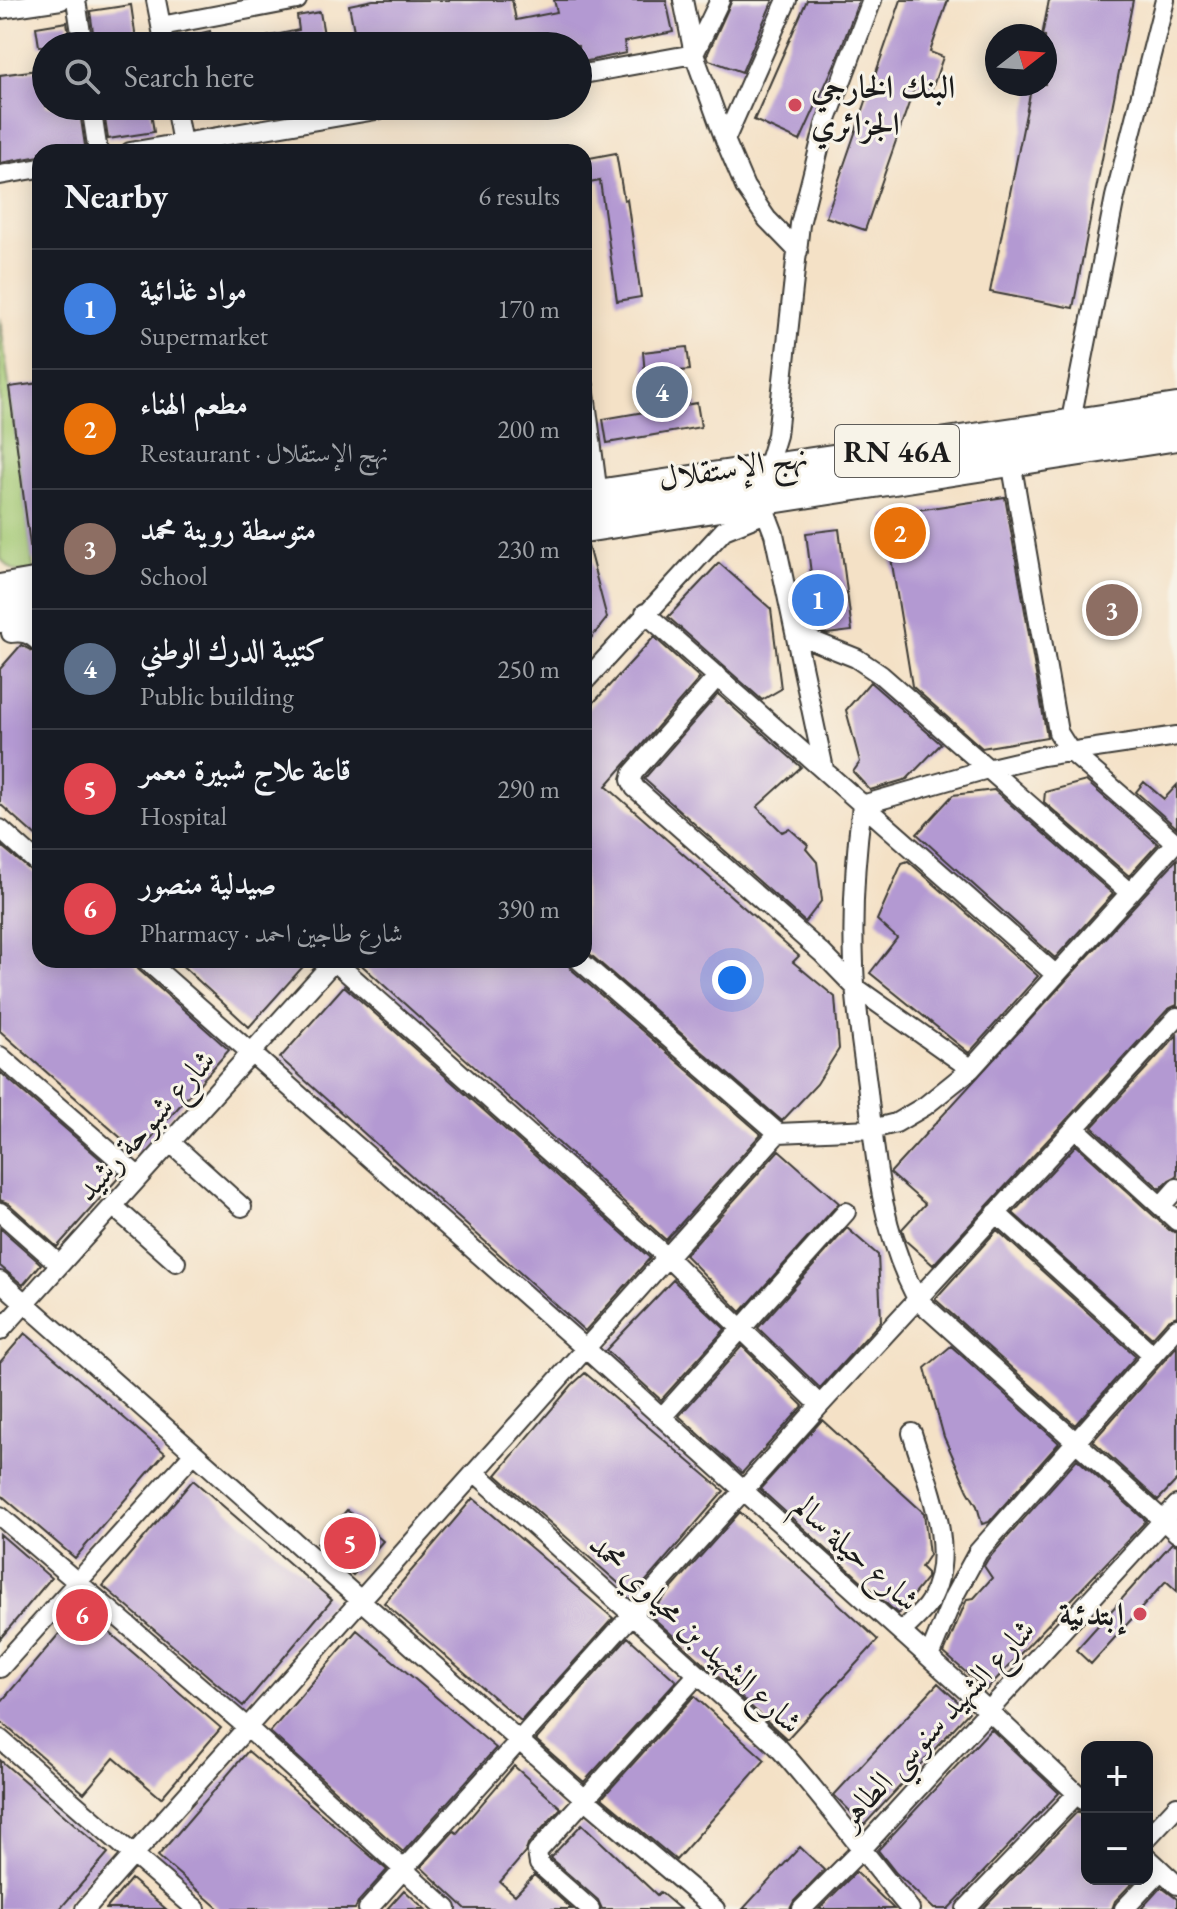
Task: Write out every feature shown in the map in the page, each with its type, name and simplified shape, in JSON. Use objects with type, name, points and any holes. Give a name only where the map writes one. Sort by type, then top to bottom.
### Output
[{"type":"main road","name":"نهج الإستقلال","points":[[592,526],[1065,440],[1177,409]]},
{"type":"main road","name":"نهج الإستقلال","points":[[592,496],[766,494],[1011,461],[1065,440],[1177,435]]},
{"type":"main road","points":[[2,618],[32,590]]},
{"type":"main road","points":[[2,618],[32,612]]},
{"type":"street","points":[[0,9],[61,0]]},
{"type":"street","points":[[76,0],[81,32]]},
{"type":"street","points":[[156,0],[162,32]]},
{"type":"street","points":[[161,26],[297,0]]},
{"type":"street","points":[[683,0],[694,54],[745,187],[767,219],[798,251]]},
{"type":"street","points":[[694,54],[720,0]]},
{"type":"street","points":[[725,140],[787,0]]},
{"type":"street","points":[[824,769],[766,494],[777,435],[800,224],[825,125],[872,0]]},
{"type":"street","points":[[1065,440],[1115,197],[1165,0]]},
{"type":"street","points":[[592,72],[694,54]]},
{"type":"street","points":[[93,120],[97,144]]},
{"type":"street","points":[[178,120],[182,143]]},
{"type":"street","points":[[177,144],[317,120]]},
{"type":"street","points":[[0,175],[32,169]]},
{"type":"street","points":[[588,968],[778,1133],[872,1129],[896,1123],[925,1106],[971,1069],[1176,844],[1070,751],[1058,732],[1011,461]]},
{"type":"street","points":[[592,673],[724,530],[766,494]]},
{"type":"street","points":[[645,613],[1056,975]]},
{"type":"street","points":[[2,618],[32,636]]},
{"type":"street","points":[[796,634],[856,658],[881,675],[991,768],[1130,893]]},
{"type":"street","points":[[718,676],[633,773],[631,780],[635,788],[823,954],[855,987],[971,1069]]},
{"type":"street","points":[[862,805],[991,768],[1070,751],[1177,736]]},
{"type":"street","points":[[862,805],[856,852],[855,987],[886,1217],[900,1267],[917,1299],[1170,1527]]},
{"type":"street","points":[[0,829],[32,858]]},
{"type":"street","name":"شارع حيلة سالم","points":[[155,968],[662,1417],[989,1711],[1081,1798]]},
{"type":"street","name":"شارع شبوحة رشيد","points":[[0,1331],[327,968]]},
{"type":"street","points":[[343,968],[668,1258],[820,1405]]},
{"type":"street","points":[[368,1909],[742,1490],[1177,1017]]},
{"type":"street","points":[[0,1056],[139,1177]]},
{"type":"street","points":[[1075,1128],[1177,1221]]},
{"type":"street","points":[[85,1909],[778,1133]]},
{"type":"street","points":[[170,1142],[242,1207]]},
{"type":"street","points":[[1161,1206],[1177,1188]]},
{"type":"street","points":[[113,1206],[176,1262]]},
{"type":"street","points":[[0,1212],[59,1264]]},
{"type":"street","points":[[662,1417],[846,1212]]},
{"type":"street","points":[[996,1213],[1153,1355]]},
{"type":"street","points":[[0,1281],[585,1799],[712,1907]]},
{"type":"street","points":[[928,1656],[954,1596],[978,1552],[1177,1328]]},
{"type":"street","points":[[904,1635],[930,1603],[940,1577],[942,1559],[932,1500],[912,1433]]},
{"type":"street","points":[[0,1668],[194,1453]]},
{"type":"street","name":"شارع الشهيد بن محياوي محمد","points":[[476,1473],[777,1746],[910,1909]]},
{"type":"street","name":"شارع الشهيد سنوسي الطاهر","points":[[802,1909],[989,1711],[1170,1527],[1177,1505]]},
{"type":"street","points":[[0,1516],[248,1728],[447,1909]]},
{"type":"street","points":[[590,1909],[536,1859],[537,1852],[698,1674]]},
{"type":"street","points":[[0,1739],[196,1909]]},
{"type":"street","points":[[966,1909],[1081,1800]]},
{"type":"street","points":[[1153,1832],[1177,1806]]},
{"type":"street","points":[[1124,1909],[1154,1864],[1177,1885]]},
{"type":"green space","points":[[0,317],[32,572],[15,571],[0,558]]},
{"type":"building","points":[[373,0],[512,0],[516,20],[557,12],[554,0],[666,0],[673,32],[624,42],[626,53],[592,60],[592,32],[354,32],[349,5]]},
{"type":"building","points":[[732,0],[773,0],[742,72],[709,60],[707,55]]},
{"type":"building","points":[[807,0],[859,0],[837,59],[800,141],[754,120]]},
{"type":"building","points":[[901,0],[948,0],[930,52],[943,57],[932,89],[916,83],[865,230],[826,217]]},
{"type":"building","points":[[1049,0],[1133,0],[1073,308],[990,292],[1030,96],[1057,96],[1057,24],[1044,24]]},
{"type":"building","points":[[131,5],[135,32],[93,32],[90,11]]},
{"type":"building","points":[[320,12],[324,32],[289,32],[299,30],[297,16]]},
{"type":"building","points":[[67,22],[69,32],[37,32],[36,27]]},
{"type":"building","points":[[32,71],[32,120],[81,120],[85,144],[32,144],[32,157],[0,163],[0,75]]},
{"type":"building","points":[[105,120],[152,120],[154,132],[108,139]]},
{"type":"building","points":[[616,153],[624,200],[627,199],[641,297],[617,301],[600,181],[592,182],[592,158]]},
{"type":"building","points":[[687,347],[690,370],[645,374],[643,352]]},
{"type":"building","points":[[32,384],[32,560],[9,387]]},
{"type":"building","points":[[697,403],[701,427],[607,443],[603,419]]},
{"type":"building","points":[[1005,497],[1047,737],[982,748],[912,686],[884,515]]},
{"type":"building","points":[[839,529],[852,631],[827,634],[818,630],[806,533]]},
{"type":"building","points":[[592,561],[607,618],[592,637]]},
{"type":"building","points":[[719,563],[771,609],[781,689],[762,700],[668,617]]},
{"type":"building","points":[[654,637],[700,678],[606,786],[799,956],[793,962],[835,997],[839,1049],[817,1084],[782,1121],[592,956],[592,704]]},
{"type":"building","points":[[21,645],[32,651],[32,833],[0,804],[0,669]]},
{"type":"building","points":[[870,682],[941,744],[907,779],[870,790],[853,772],[860,762],[846,710]]},
{"type":"building","points":[[718,694],[801,767],[757,807],[782,832],[790,829],[808,845],[806,849],[817,862],[822,900],[805,922],[644,779]]},
{"type":"building","points":[[1086,781],[1158,844],[1129,876],[1044,802],[1045,792]]},
{"type":"building","points":[[1144,782],[1164,799],[1177,785],[1177,828],[1136,792]]},
{"type":"building","points":[[994,790],[1113,894],[1055,958],[917,834],[953,795]]},
{"type":"building","points":[[0,845],[32,871],[32,968],[137,968],[229,1050],[138,1153],[0,1031]]},
{"type":"building","points":[[1177,859],[1177,1005],[1168,1009],[933,1265],[906,1241],[902,1229],[925,1204],[890,1173]]},
{"type":"building","points":[[908,861],[1038,976],[969,1053],[870,973],[897,938],[877,920],[902,863]]},
{"type":"building","points":[[185,968],[302,968],[249,1027]]},
{"type":"building","points":[[365,968],[570,968],[761,1134],[666,1240]]},
{"type":"building","points":[[344,986],[650,1258],[585,1331],[280,1058]]},
{"type":"building","points":[[1177,1035],[1177,1176],[1160,1189],[1092,1127]]},
{"type":"building","points":[[0,1072],[120,1176],[57,1247],[8,1203],[0,1200]]},
{"type":"building","points":[[1076,1145],[1169,1230],[1177,1233],[1177,1316],[1168,1320],[1152,1338],[1013,1213]]},
{"type":"building","points":[[779,1150],[839,1203],[741,1312],[685,1255]]},
{"type":"building","points":[[0,1228],[41,1264],[23,1285],[0,1266]]},
{"type":"building","points":[[847,1228],[878,1255],[881,1321],[820,1388],[758,1328]]},
{"type":"building","points":[[997,1230],[1136,1356],[1075,1425],[935,1299]]},
{"type":"building","points":[[673,1280],[725,1329],[661,1400],[606,1350]]},
{"type":"building","points":[[25,1333],[165,1453],[75,1558],[0,1494],[0,1362]]},
{"type":"building","points":[[742,1346],[803,1406],[742,1473],[679,1416]]},
{"type":"building","points":[[951,1346],[1059,1443],[989,1522],[982,1524],[977,1506],[944,1437],[925,1368]]},
{"type":"building","points":[[1177,1346],[1177,1480],[1158,1500],[1093,1441]]},
{"type":"building","points":[[585,1373],[724,1491],[633,1596],[496,1475]]},
{"type":"building","points":[[822,1420],[924,1513],[929,1555],[921,1567],[927,1578],[898,1614],[760,1489]]},
{"type":"building","points":[[1077,1459],[1146,1521],[986,1690],[944,1653],[967,1599],[974,1598],[992,1578],[984,1566],[988,1559]]},
{"type":"building","points":[[193,1480],[332,1600],[243,1706],[103,1586]]},
{"type":"building","points":[[473,1498],[613,1618],[521,1721],[384,1603]]},
{"type":"building","points":[[347,1510],[383,1541],[353,1575],[317,1544]]},
{"type":"building","points":[[740,1512],[878,1640],[787,1739],[649,1614]]},
{"type":"building","points":[[0,1534],[51,1578],[0,1639]]},
{"type":"building","points":[[1172,1543],[1177,1545],[1177,1591],[1166,1581],[1091,1664],[1076,1650]]},
{"type":"building","points":[[81,1608],[221,1728],[161,1798],[114,1758],[84,1793],[0,1721],[0,1703]]},
{"type":"building","points":[[357,1630],[496,1748],[403,1852],[270,1732]]},
{"type":"building","points":[[628,1637],[676,1681],[584,1782],[536,1740]]},
{"type":"building","points":[[938,1683],[969,1712],[864,1825],[834,1795]]},
{"type":"building","points":[[694,1696],[765,1760],[676,1860],[602,1798]]},
{"type":"building","points":[[991,1729],[1059,1793],[948,1909],[934,1909],[896,1873],[878,1850]]},
{"type":"building","points":[[248,1751],[387,1870],[355,1909],[219,1909],[158,1856]]},
{"type":"building","points":[[0,1760],[108,1853],[60,1909],[0,1909]]},
{"type":"building","points":[[514,1766],[561,1808],[528,1844],[525,1853],[500,1882],[515,1895],[534,1875],[572,1909],[466,1909],[421,1867],[454,1831],[457,1833]]},
{"type":"building","points":[[1078,1811],[1081,1813],[1081,1885],[1130,1885],[1115,1901],[1112,1909],[983,1909]]},
{"type":"building","points":[[582,1824],[657,1895],[660,1892],[680,1909],[602,1909],[598,1900],[550,1858]]},
{"type":"building","points":[[800,1847],[824,1870],[790,1909],[743,1909]]},
{"type":"building","points":[[856,1872],[894,1909],[819,1909]]},
{"type":"building","points":[[131,1879],[166,1909],[106,1909]]},
{"type":"building","points":[[1161,1887],[1177,1899],[1177,1909],[1141,1909]]},
{"type":"building","points":[[404,1890],[425,1909],[387,1909]]},
{"type":"place","name":"البنك الخارجي الجزائري","points":[[795,105]]},
{"type":"place","name":"كتيبة الدرك الوطني","points":[[662,392]]},
{"type":"place","name":"مطعم الهناء","points":[[900,533]]},
{"type":"place","name":"مواد غذائية","points":[[818,600]]},
{"type":"place","name":"متوسطة روينة محمد","points":[[1112,610]]},
{"type":"place","name":"قاعة علاج شبيرة معمر","points":[[350,1543]]},
{"type":"place","name":"إبتدئية","points":[[1140,1614]]},
{"type":"place","name":"صيدلية منصور","points":[[82,1615]]}]
